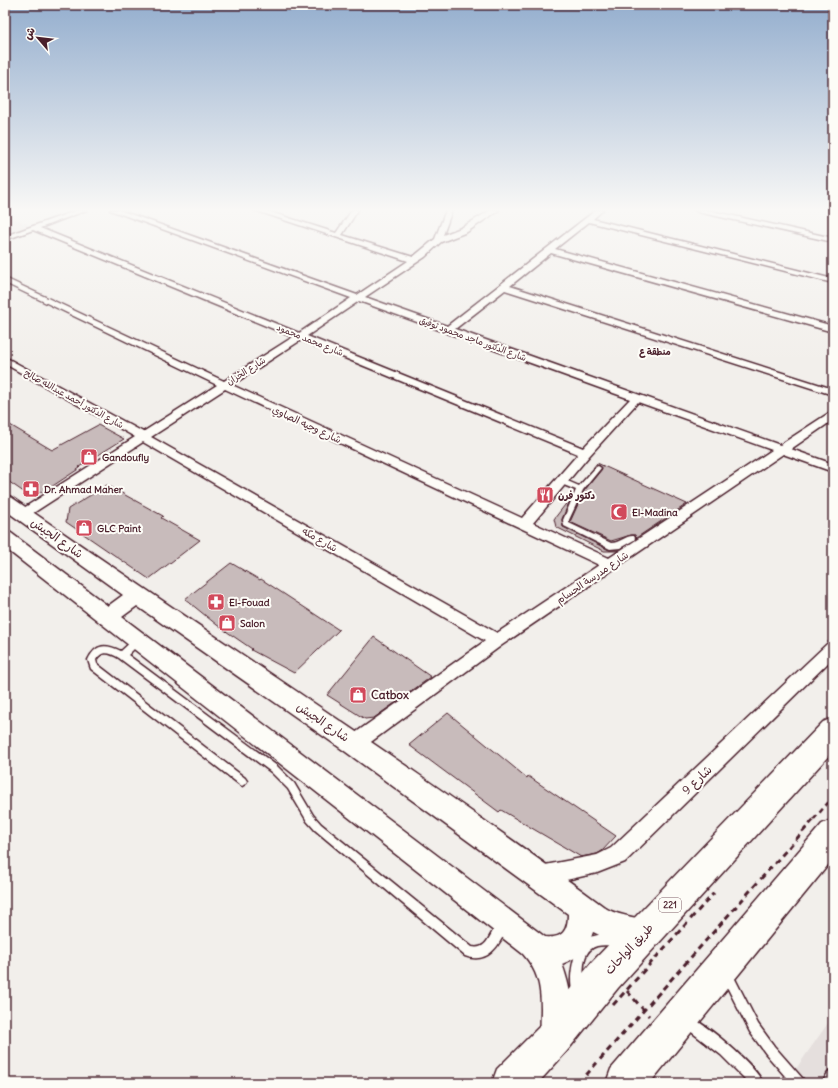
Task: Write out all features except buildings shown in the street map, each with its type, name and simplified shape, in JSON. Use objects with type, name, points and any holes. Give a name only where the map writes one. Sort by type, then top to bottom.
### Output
[{"type":"highway","name":"طريق الواحات","points":[[511,1083],[554,1038],[577,1010],[616,983],[640,937],[833,731]]},
{"type":"highway","points":[[625,1083],[833,835]]},
{"type":"street","name":"شارع محمد محمود","points":[[115,261],[585,453]]},
{"type":"street","name":"شارع الدكتور ماجد محمود توفيق","points":[[257,261],[833,468]]},
{"type":"street","name":"شارع الخزان","points":[[14,507],[143,437],[301,336],[413,261]]},
{"type":"street","points":[[448,330],[536,261]]},
{"type":"street","points":[[588,261],[833,329]]},
{"type":"street","points":[[752,261],[833,281]]},
{"type":"street","name":"شارع وجيه الصاوي","points":[[5,280],[224,385],[525,524],[616,562]]},
{"type":"street","points":[[504,287],[833,392]]},
{"type":"street","name":"شارع الدكتور أحمد عبدالله صالح","points":[[5,360],[143,437]]},
{"type":"street","points":[[525,524],[585,453],[637,397]]},
{"type":"street","name":"شارع مدرسة الحسام","points":[[354,744],[497,640],[616,562],[833,415]]},
{"type":"street","name":"شارع مكه","points":[[143,437],[497,640]]},
{"type":"street","name":"شارع الجيش","points":[[14,507],[137,595],[354,744],[540,876],[581,908],[611,926],[625,930],[640,937]]},
{"type":"street","points":[[5,538],[108,617],[130,647],[505,922],[539,950],[550,969],[556,989],[554,1038]]},
{"type":"street","points":[[108,617],[137,595]]},
{"type":"street","name":"شارع 9","points":[[540,876],[597,864],[618,855],[833,648]]},
{"type":"street","points":[[539,950],[558,952],[573,942],[581,927],[581,908]]},
{"type":"lane","points":[[598,468],[580,489],[566,520],[566,524],[607,545],[618,546],[632,538]]},
{"type":"lane","points":[[561,481],[580,489]]},
{"type":"lane","points":[[613,546],[616,562]]},
{"type":"lane","points":[[242,781],[92,663],[93,656],[100,650],[130,647],[274,769],[290,786],[302,808],[318,827],[469,952],[479,954],[489,949],[505,922]]},
{"type":"lane","points":[[577,1010],[578,964],[580,954],[586,946],[601,938],[640,937]]},
{"type":"lane","points":[[723,966],[754,1028],[770,1050],[799,1083]]},
{"type":"lane","points":[[672,1027],[712,1038],[758,1083]]},
{"type":"lane","points":[[828,1083],[833,1074]]},
{"type":"path","points":[[579,1083],[833,797]]},
{"type":"path","points":[[611,1008],[616,983],[717,890]]},
{"type":"path","points":[[616,983],[644,1010],[672,1027]]},
{"type":"shaded area","points":[[833,1016],[833,1083],[786,1083]]},
{"type":"place","name":"Gandoufly","points":[[89,457]]},
{"type":"place","name":"Dr. Ahmad Maher","points":[[31,489]]},
{"type":"place","name":"دكتور فرن","points":[[545,495]]},
{"type":"place","name":"El-Madina","points":[[619,512]]},
{"type":"place","name":"GLC Paint","points":[[84,528]]},
{"type":"place","name":"El-Fouad","points":[[216,602]]},
{"type":"place","name":"Salon","points":[[227,623]]},
{"type":"place","name":"Catbox","points":[[358,695]]},
{"type":"district","name":"منطقة ع","points":[[655,352]]}]
